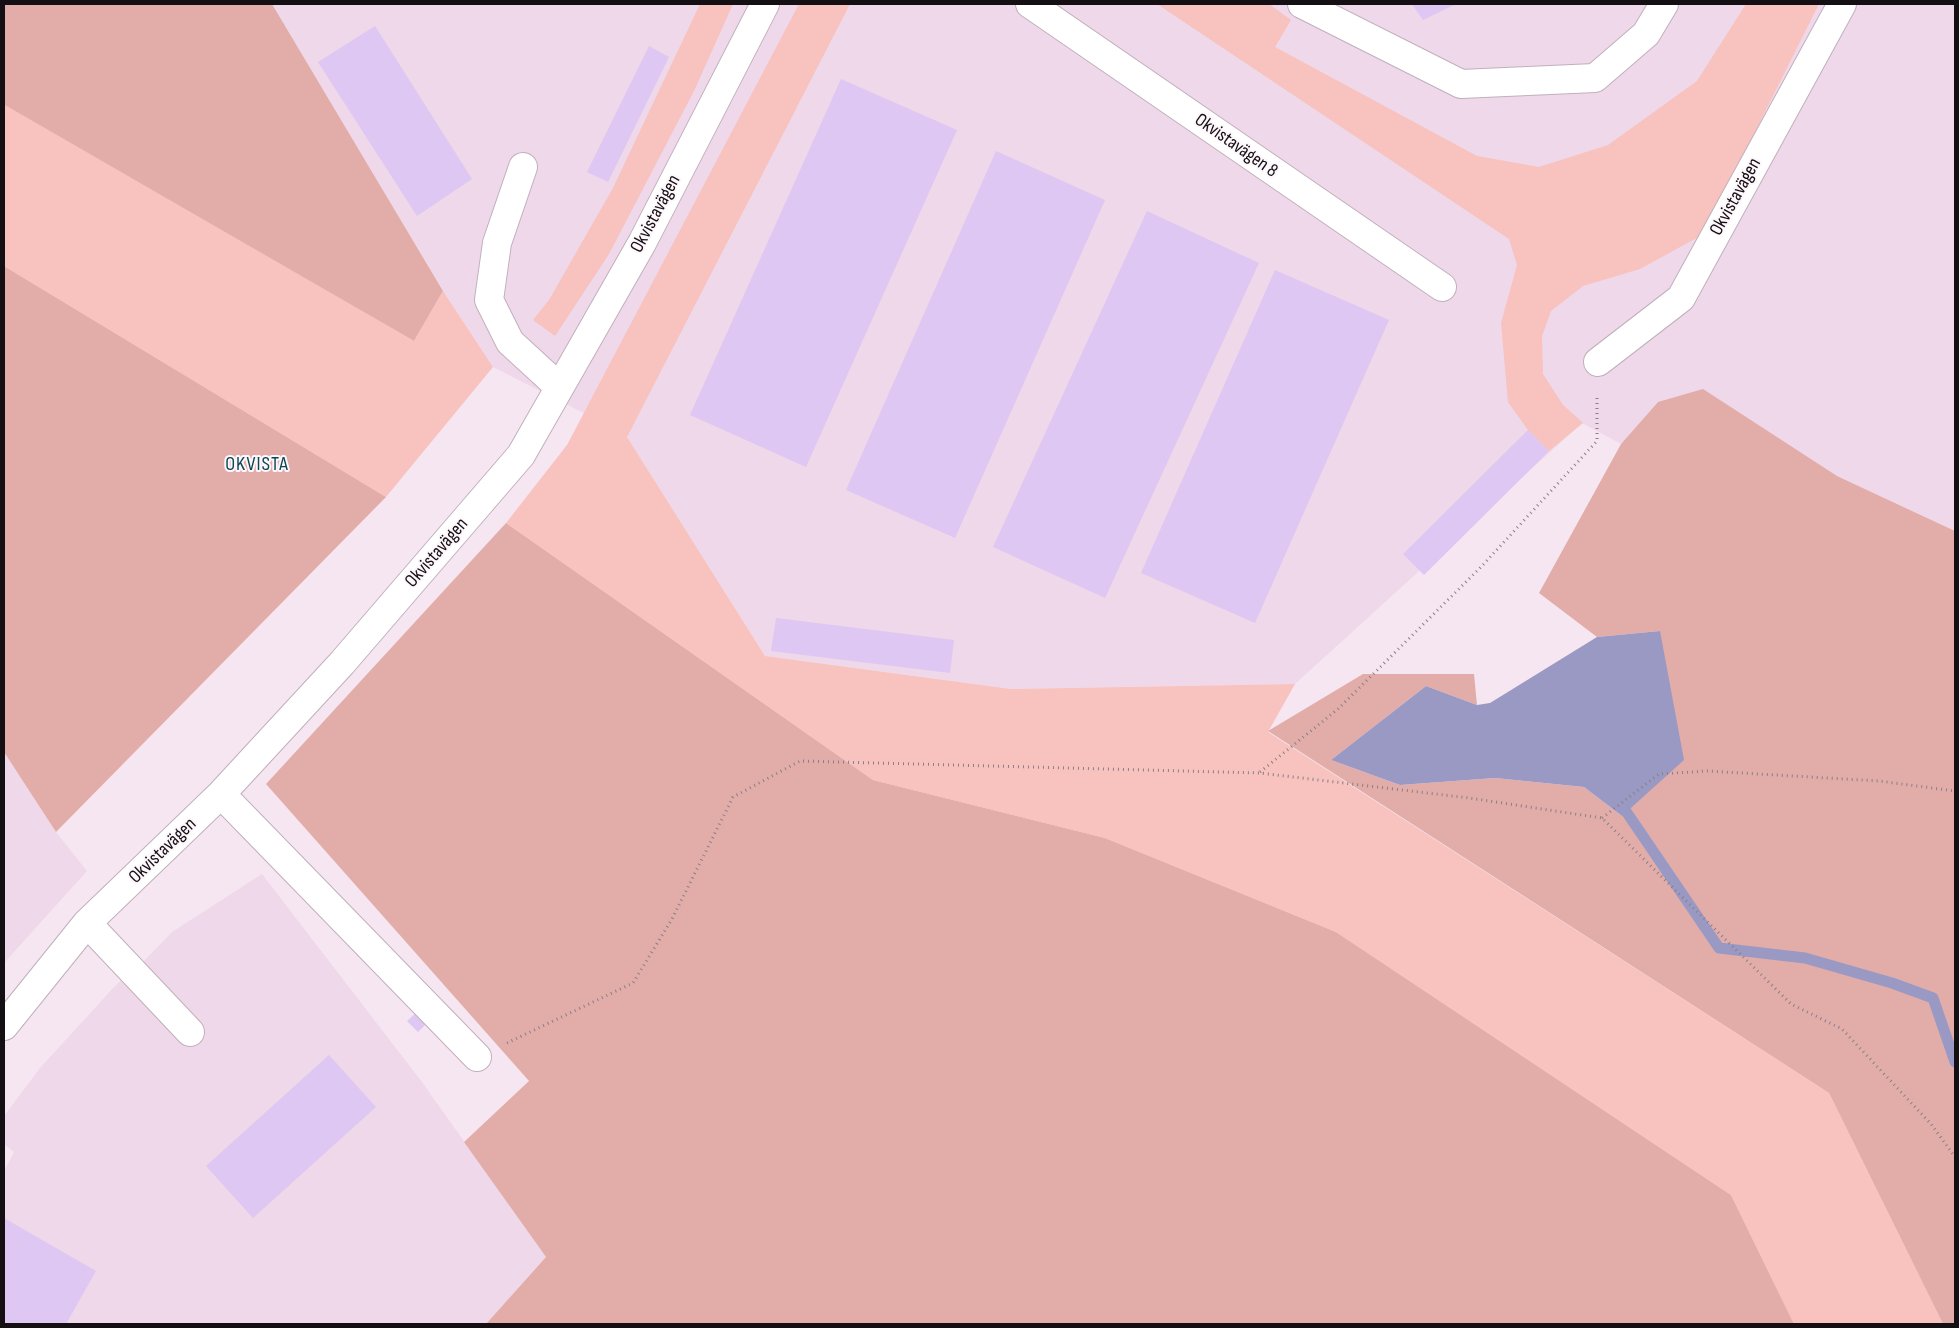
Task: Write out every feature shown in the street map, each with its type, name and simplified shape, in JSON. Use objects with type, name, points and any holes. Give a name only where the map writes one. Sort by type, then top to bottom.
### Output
[{"type":"street","name":"Okvistavägen","points":[[4,1026],[87,923],[221,794],[342,663],[521,455],[642,243],[765,4]]},
{"type":"street","name":"Okvistavägen 8","points":[[1030,4],[1442,287]]},
{"type":"street","points":[[1302,4],[1461,84],[1595,78],[1646,34],[1664,4]]},
{"type":"street","name":"Okvistavägen","points":[[1598,362],[1681,298],[1842,4]]},
{"type":"street","points":[[523,167],[497,243],[489,300],[510,342],[559,387]]},
{"type":"street","points":[[221,794],[477,1057]]},
{"type":"street","points":[[87,923],[190,1032]]},
{"type":"path","points":[[1260,773],[1338,709],[1481,567],[1597,441],[1598,362]]},
{"type":"path","points":[[477,1057],[633,983],[672,918],[733,797],[800,761],[1260,773],[1469,798],[1602,818],[1792,1004],[1842,1029],[1931,1124],[1955,1157]]},
{"type":"path","points":[[1602,818],[1659,774],[1688,774],[1707,771],[1879,781],[1955,791]]},
{"type":"shaded area","points":[[4,4],[272,4],[443,291],[414,341],[5,105]]},
{"type":"shaded area","points":[[272,4],[1955,4],[1955,531],[1837,476],[1658,402],[1621,444],[1582,423],[1295,684],[1011,689],[765,656],[625,434],[493,367],[443,291]]},
{"type":"shaded area","points":[[700,4],[733,4],[694,91],[609,254],[555,336],[533,320],[549,300],[613,188]]},
{"type":"shaded area","points":[[799,4],[850,4],[627,437],[765,656],[1011,689],[1295,684],[1268,732],[1829,1093],[1943,1324],[1794,1324],[1731,1195],[1336,932],[1105,838],[873,780],[506,523],[567,445]]},
{"type":"shaded area","points":[[1157,4],[1269,4],[1291,20],[1275,47],[1477,156],[1539,167],[1608,145],[1697,81],[1746,4],[1819,4],[1704,234],[1640,269],[1583,286],[1551,311],[1542,336],[1543,374],[1563,405],[1583,423],[1549,451],[1528,430],[1508,402],[1501,323],[1517,265],[1509,239]]},
{"type":"shaded area","points":[[4,103],[414,341],[443,291],[493,367],[386,497],[4,266]]},
{"type":"shaded area","points":[[4,266],[386,497],[56,832],[4,752]]},
{"type":"shaded area","points":[[1703,389],[1837,476],[1955,531],[1955,1324],[1943,1324],[1829,1093],[1268,731],[1363,674],[1474,674],[1477,705],[1426,686],[1331,760],[1400,785],[1495,778],[1584,787],[1622,816],[1660,631],[1597,637],[1539,593],[1621,444],[1658,402]]},
{"type":"shaded area","points":[[506,523],[873,780],[1105,838],[1336,932],[1731,1195],[1794,1324],[486,1324],[546,1257],[464,1142],[529,1081],[266,784]]},
{"type":"shaded area","points":[[4,752],[56,832],[87,871],[4,963]]},
{"type":"shaded area","points":[[262,874],[422,1082],[546,1257],[486,1324],[4,1324],[4,1171],[14,1152],[4,1144],[4,1116],[40,1068],[114,987],[144,961],[172,932]]},
{"type":"water","points":[[1660,631],[1684,760],[1622,816],[1584,787],[1495,778],[1400,785],[1331,760],[1426,686],[1477,705],[1490,703],[1597,637]]},
{"type":"building","points":[[1412,4],[1456,4],[1423,20]]},
{"type":"building","points":[[375,26],[472,179],[417,216],[318,62]]},
{"type":"building","points":[[649,46],[669,57],[608,182],[587,172]]},
{"type":"building","points":[[841,79],[957,130],[806,467],[690,415]]},
{"type":"building","points":[[996,151],[1105,200],[955,538],[846,490]]},
{"type":"building","points":[[1147,211],[1259,263],[1105,598],[993,547]]},
{"type":"building","points":[[1275,270],[1389,320],[1255,623],[1141,573]]},
{"type":"building","points":[[1528,430],[1549,451],[1424,575],[1403,554]]},
{"type":"building","points":[[776,618],[954,640],[950,673],[771,651]]},
{"type":"building","points":[[419,1010],[430,1020],[418,1032],[407,1021]]},
{"type":"building","points":[[329,1055],[376,1107],[253,1218],[206,1166]]},
{"type":"building","points":[[4,1218],[96,1271],[66,1324],[4,1324]]},
{"type":"waterway","points":[[1619,801],[1719,948],[1805,958],[1892,983],[1933,998],[1955,1062]]},
{"type":"district","name":"OKVISTA","points":[[257,465]]}]
